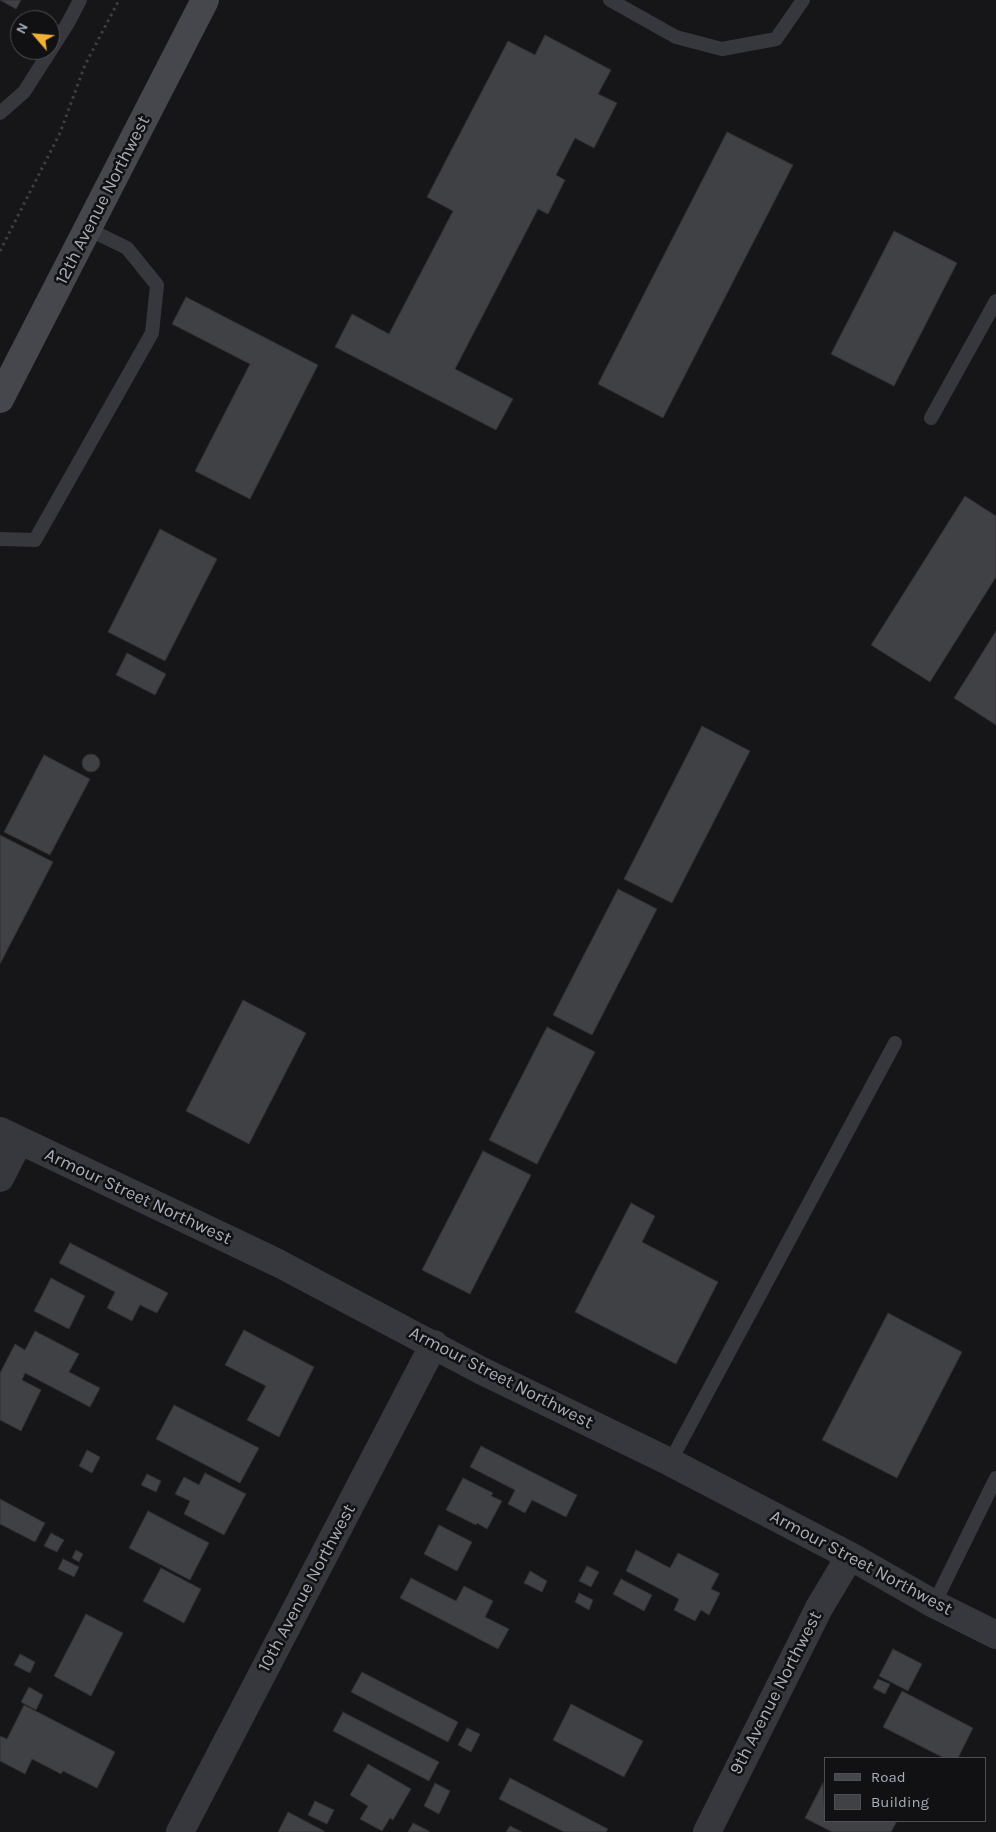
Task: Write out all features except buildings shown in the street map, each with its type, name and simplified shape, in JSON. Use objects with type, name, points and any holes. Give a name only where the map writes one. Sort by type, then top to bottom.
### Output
[{"type":"main road","name":"12th Avenue Northwest","points":[[0,399],[205,0]]},
{"type":"street","name":"Armour Street Northwest","points":[[9,1136],[278,1263],[482,1371],[670,1462],[850,1556],[934,1604],[996,1635]]},
{"type":"street","points":[[0,1178],[9,1136]]},
{"type":"street","name":"10th Avenue Northwest","points":[[180,1832],[434,1344]]},
{"type":"street","name":"9th Avenue Northwest","points":[[707,1832],[819,1608],[850,1556]]},
{"type":"lane","points":[[0,113],[24,92],[68,23],[80,0]]},
{"type":"lane","points":[[610,0],[676,37],[722,49],[776,38],[803,0]]},
{"type":"lane","points":[[0,538],[35,540],[152,333],[157,285],[127,248],[88,229]]},
{"type":"lane","points":[[931,418],[996,301]]},
{"type":"lane","points":[[670,1462],[895,1043]]},
{"type":"lane","points":[[934,1604],[996,1478]]},
{"type":"path","points":[[0,251],[60,133],[85,65],[118,0]]}]
